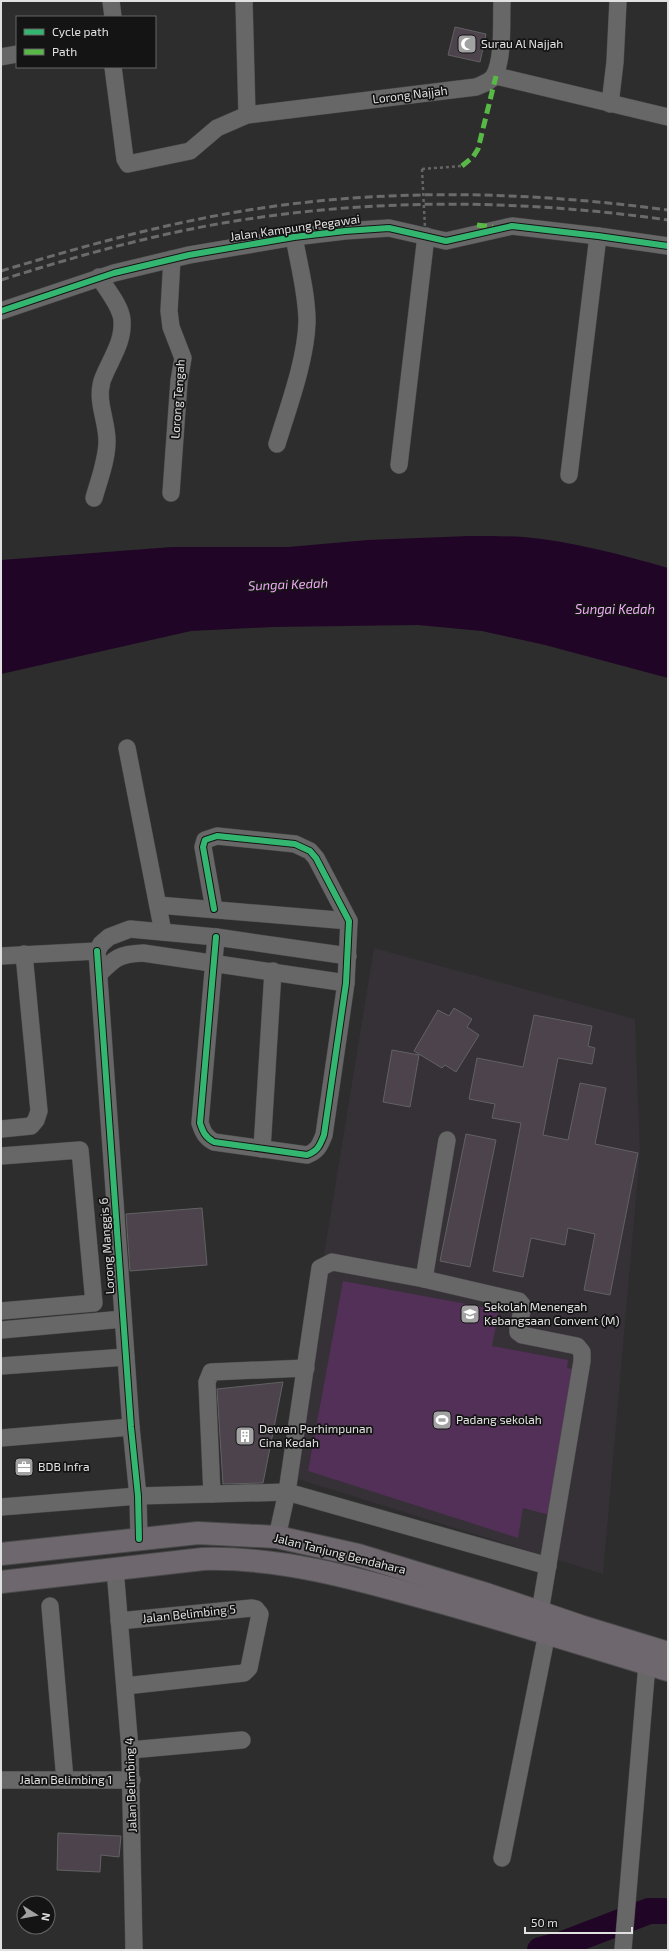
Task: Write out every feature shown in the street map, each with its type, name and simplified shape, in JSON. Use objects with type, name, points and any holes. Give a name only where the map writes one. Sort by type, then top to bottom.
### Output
[{"type":"main road","name":"Jalan Tanjung Bendahara","points":[[1,1554],[198,1533],[277,1537],[358,1555],[486,1594],[668,1653]]},
{"type":"main road","name":"Jalan Tanjung Bendahara","points":[[1,1582],[203,1559],[233,1558],[270,1561],[375,1584],[668,1670]]},
{"type":"street","points":[[111,1],[113,16]]},
{"type":"street","points":[[244,1],[247,115]]},
{"type":"street","points":[[502,1],[500,59],[494,77],[496,76],[668,117]]},
{"type":"street","points":[[610,104],[615,62],[618,1]]},
{"type":"street","points":[[1,57],[16,54]]},
{"type":"street","name":"Lorong Najjah","points":[[113,68],[125,159],[128,164],[190,151],[217,128],[247,115],[476,87],[487,83],[494,77]]},
{"type":"street","name":"Jalan Kampung Pegawai","points":[[1,311],[99,277],[172,259],[294,237],[345,231],[389,228],[425,232],[446,242],[512,226],[668,246]]},
{"type":"street","points":[[399,465],[425,232]]},
{"type":"street","points":[[569,475],[598,236]]},
{"type":"street","points":[[277,444],[298,373],[306,327],[303,284],[294,237]]},
{"type":"street","name":"Lorong Tengah","points":[[172,259],[170,304],[171,327],[183,358],[172,493]]},
{"type":"street","points":[[94,498],[106,451],[107,441],[100,404],[101,387],[120,342],[123,326],[119,310],[99,277]]},
{"type":"street","points":[[127,748],[164,932]]},
{"type":"street","points":[[214,909],[203,847],[205,840],[217,836],[295,844],[310,851],[316,858],[349,921],[346,983],[324,1135],[320,1146],[314,1152],[307,1155],[214,1142],[207,1138],[200,1123],[216,937]]},
{"type":"street","points":[[158,905],[349,921]]},
{"type":"street","points":[[1,956],[96,952],[101,944],[110,937],[125,930],[216,937],[348,956]]},
{"type":"street","name":"Lorong Manggis 6","points":[[96,952],[99,974],[131,1427],[138,1496],[139,1539]]},
{"type":"street","points":[[99,974],[113,960],[125,954],[143,953],[346,983]]},
{"type":"street","points":[[1,1129],[31,1126],[36,1120],[39,1111],[24,954]]},
{"type":"street","points":[[262,1148],[273,971]]},
{"type":"street","points":[[424,1279],[447,1140]]},
{"type":"street","points":[[1,1156],[80,1150],[94,1303],[1,1311]]},
{"type":"street","points":[[277,1537],[288,1492],[320,1268],[326,1263],[332,1262],[424,1279],[519,1301],[523,1306],[518,1332],[522,1335],[577,1346],[582,1352],[582,1361],[540,1612]]},
{"type":"street","points":[[1,1330],[123,1319]]},
{"type":"street","points":[[1,1366],[126,1357]]},
{"type":"street","points":[[212,1494],[207,1382],[212,1372],[306,1368]]},
{"type":"street","points":[[1,1438],[131,1427]]},
{"type":"street","points":[[1,1507],[138,1496],[288,1492],[548,1566]]},
{"type":"street","name":"Jalan Belimbing 4","points":[[114,1569],[132,1780],[134,1950]]},
{"type":"street","points":[[50,1606],[65,1780]]},
{"type":"street","name":"Jalan Belimbing 5","points":[[119,1621],[252,1608],[259,1611],[260,1617],[249,1668],[244,1673],[124,1686]]},
{"type":"street","points":[[502,1858],[546,1633]]},
{"type":"street","points":[[624,1948],[647,1664]]},
{"type":"street","points":[[130,1750],[242,1740]]},
{"type":"street","name":"Jalan Belimbing 1","points":[[1,1780],[132,1780]]},
{"type":"path","points":[[425,232],[422,169],[462,166]]},
{"type":"shaded area","name":"Sekolah Menengah Kebangsaan Convent (M)","points":[[374,948],[635,1019],[640,1152],[603,1574],[288,1476]]},
{"type":"shaded area","name":"Padang sekolah","points":[[343,1281],[499,1310],[492,1346],[568,1360],[567,1368],[575,1370],[549,1515],[523,1508],[518,1538],[308,1471]]},
{"type":"water","name":"Sungai Kedah","points":[[503,536],[542,539],[578,545],[668,568],[668,678],[545,645],[482,631],[418,625],[273,627],[191,631],[1,674],[1,560],[172,547],[288,547],[368,540]]},
{"type":"building","name":"Surau Al Najjah","points":[[455,27],[486,34],[480,62],[448,55]]},
{"type":"building","points":[[454,1008],[472,1019],[467,1027],[479,1035],[456,1072],[445,1065],[442,1068],[414,1051],[438,1010],[449,1016]]},
{"type":"building","points":[[534,1015],[592,1026],[588,1046],[595,1048],[592,1064],[558,1058],[543,1135],[568,1140],[580,1083],[606,1088],[595,1144],[638,1153],[610,1295],[584,1290],[595,1234],[568,1228],[565,1245],[531,1238],[523,1277],[493,1271],[521,1123],[492,1118],[495,1104],[469,1099],[477,1058],[523,1067]]},
{"type":"building","points":[[392,1050],[419,1055],[410,1107],[383,1102]]},
{"type":"building","points":[[466,1134],[496,1140],[470,1267],[440,1261]]},
{"type":"building","points":[[202,1208],[207,1265],[130,1271],[126,1214]]},
{"type":"building","name":"Dewan Perhimpunan Cina Kedah","points":[[283,1382],[263,1483],[223,1484],[217,1389]]},
{"type":"building","points":[[58,1833],[121,1836],[119,1857],[101,1855],[100,1872],[57,1870]]},
{"type":"waterway","points":[[540,1950],[563,1944],[649,1911],[668,1911]]},
{"type":"railway","points":[[1,271],[98,243],[229,213],[363,197],[414,195],[516,196],[566,199],[668,210]]},
{"type":"railway","points":[[1,280],[97,251],[163,235],[229,222],[313,211],[363,207],[465,204],[567,209],[668,220]]},
{"type":"marked path","points":[[462,166],[473,157],[478,149],[496,76]]},
{"type":"marked path","points":[[477,225],[493,227]]},
{"type":"cycle path","points":[[1,311],[114,273],[189,255],[294,237],[345,231],[389,228],[446,241],[512,226],[668,246]]},
{"type":"cycle path","points":[[214,909],[203,847],[205,840],[217,836],[295,844],[310,851],[316,858],[349,921],[346,983],[324,1135],[314,1152],[307,1155],[214,1142],[206,1136],[202,1129],[200,1123],[216,937]]},
{"type":"cycle path","points":[[97,951],[131,1427],[138,1496],[139,1539]]},
{"type":"place","name":"Surau Al Najjah","points":[[467,44]]},
{"type":"place","name":"Sekolah Menengah Kebangsaan Convent (M)","points":[[470,1314]]},
{"type":"place","name":"Padang sekolah","points":[[442,1420]]},
{"type":"place","name":"Dewan Perhimpunan Cina Kedah","points":[[245,1436]]},
{"type":"place","name":"BDB Infra","points":[[24,1467]]}]
